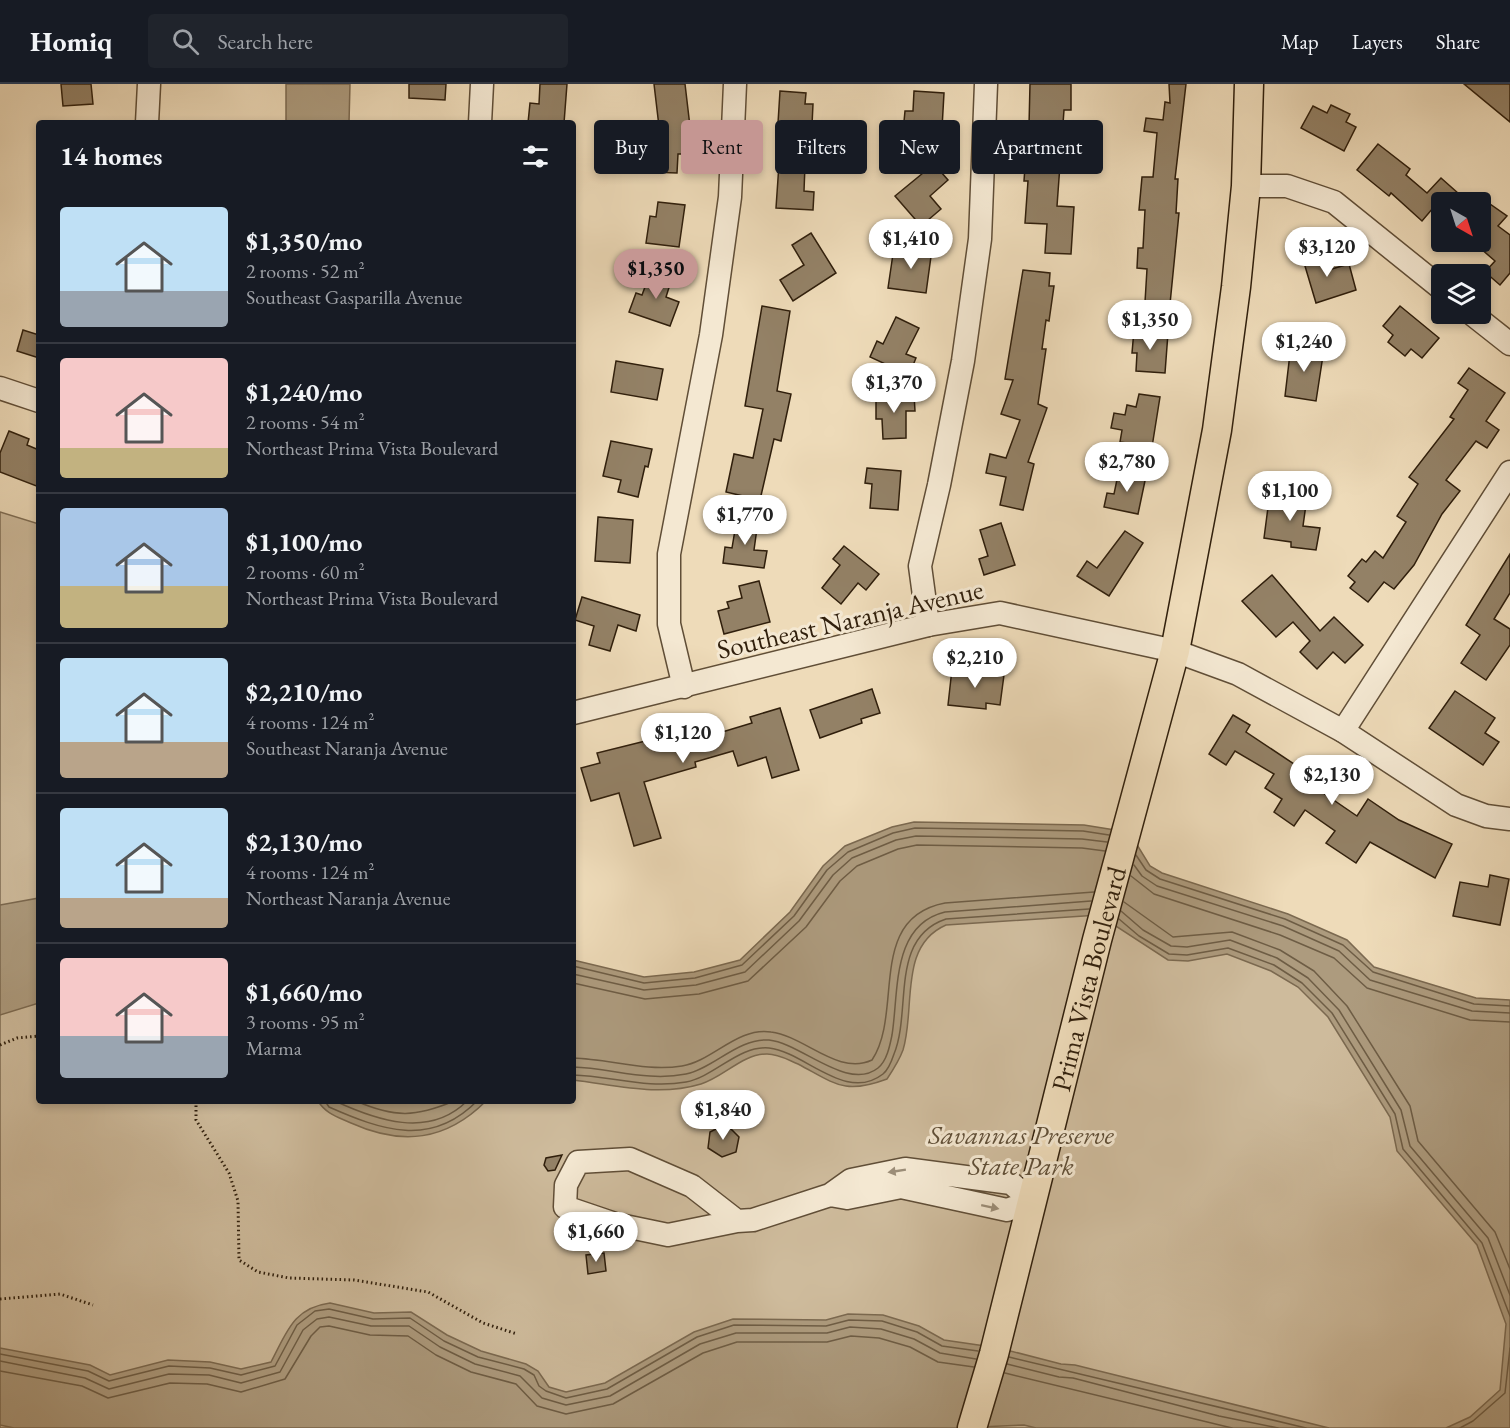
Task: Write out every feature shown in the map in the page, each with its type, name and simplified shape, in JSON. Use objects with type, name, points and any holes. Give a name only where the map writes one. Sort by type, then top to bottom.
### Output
[{"type":"main road","name":"Prima Vista Boulevard","points":[[972,1428],[994,1354],[1097,940],[1175,651],[1218,430],[1246,186],[1249,84]]},
{"type":"street","points":[[147,120],[149,84]]},
{"type":"street","points":[[480,120],[482,84]]},
{"type":"street","points":[[684,687],[669,624],[669,554],[713,324],[730,197],[735,84]]},
{"type":"street","points":[[928,625],[920,566],[939,485],[963,361],[980,239],[986,84]]},
{"type":"street","points":[[1246,186],[1287,186],[1334,202],[1431,280]]},
{"type":"street","points":[[1485,324],[1510,344]]},
{"type":"street","points":[[0,388],[36,399]]},
{"type":"street","points":[[1343,731],[1510,472]]},
{"type":"street","name":"Southeast Naranja Avenue","points":[[576,712],[928,625],[1000,613],[1175,651],[1238,674],[1343,731],[1456,805],[1486,816],[1510,819]]},
{"type":"street","points":[[737,1221],[692,1186],[630,1159],[578,1162],[566,1185],[565,1207],[668,1235],[753,1220],[830,1195],[851,1180],[905,1169],[1011,1183],[1032,1201],[1007,1210],[901,1187],[847,1198],[830,1195]]},
{"type":"street","points":[[949,1198],[952,1175]]},
{"type":"path","points":[[0,1045],[17,1038],[36,1036]]},
{"type":"path","points":[[196,1104],[196,1120],[229,1173],[238,1201],[239,1260],[258,1272],[289,1278],[354,1280],[428,1292],[483,1323],[517,1334]]},
{"type":"path","points":[[0,1299],[60,1294],[93,1305]]},
{"type":"green space","name":"Savannas Preserve State Park","points":[[0,512],[36,523],[36,1104],[576,1104],[576,1023],[1057,862],[1307,967],[1510,1190],[1510,1428],[0,1428]]},
{"type":"water","points":[[286,84],[350,84],[349,120],[286,120]]},
{"type":"water","points":[[914,822],[1084,825],[1115,830],[1136,843],[1150,866],[1162,873],[1288,914],[1347,940],[1374,967],[1476,998],[1510,1000],[1510,1428],[1446,1428],[1470,1417],[1500,1390],[1506,1324],[1477,1245],[1397,1151],[1390,1117],[1328,1017],[1298,987],[1271,971],[1227,954],[1188,961],[1168,960],[1099,915],[946,925],[931,935],[921,947],[911,980],[907,1033],[903,1050],[887,1079],[850,1087],[832,1082],[776,1055],[767,1054],[749,1058],[709,1081],[685,1088],[637,1089],[576,1080],[576,961],[644,977],[694,972],[740,960],[790,912],[823,866],[845,846],[892,827]]},
{"type":"water","points":[[36,899],[36,1004],[0,1015],[0,905]]},
{"type":"water","points":[[483,1104],[455,1125],[439,1132],[406,1137],[388,1135],[351,1123],[337,1117],[321,1105]]},
{"type":"water","points":[[330,1303],[374,1313],[411,1312],[447,1335],[481,1351],[526,1364],[538,1371],[549,1387],[566,1392],[605,1383],[694,1332],[733,1319],[826,1320],[848,1314],[883,1315],[919,1326],[944,1340],[999,1348],[1061,1364],[1075,1365],[1329,1428],[1036,1428],[1024,1425],[957,1428],[14,1428],[0,1425],[0,1348],[90,1365],[110,1375],[168,1360],[210,1362],[241,1369],[271,1362],[287,1331],[299,1316],[307,1310]]},
{"type":"building","points":[[61,84],[91,84],[93,104],[63,106]]},
{"type":"building","points":[[409,84],[446,84],[445,100],[409,98]]},
{"type":"building","points":[[540,84],[567,84],[564,120],[528,120],[530,103],[539,104]]},
{"type":"building","points":[[654,84],[685,84],[689,120],[681,120],[681,154],[678,154],[677,173],[669,173],[669,120],[658,120]]},
{"type":"building","points":[[1030,84],[1071,84],[1071,110],[1064,110],[1063,120],[1029,120]]},
{"type":"building","points":[[1169,84],[1186,84],[1175,179],[1178,179],[1176,213],[1179,213],[1170,304],[1145,302],[1147,269],[1137,268],[1138,248],[1143,248],[1145,210],[1139,210],[1142,177],[1153,177],[1157,133],[1144,131],[1146,118],[1163,120],[1165,102],[1170,103]]},
{"type":"building","points":[[1464,84],[1510,84],[1510,122]]},
{"type":"building","points":[[780,91],[806,93],[805,104],[813,104],[812,120],[778,120]]},
{"type":"building","points":[[914,91],[944,93],[942,120],[904,120],[905,111],[913,111]]},
{"type":"building","points":[[1331,105],[1350,114],[1346,122],[1356,127],[1344,151],[1301,128],[1313,106],[1327,113]]},
{"type":"building","points":[[1378,144],[1410,169],[1406,175],[1427,193],[1441,178],[1457,192],[1431,192],[1431,210],[1422,221],[1391,193],[1389,196],[1357,170]]},
{"type":"building","points":[[778,174],[805,174],[804,191],[814,192],[813,210],[776,208]]},
{"type":"building","points":[[922,174],[943,174],[948,180],[930,196],[941,209],[921,226],[895,196]]},
{"type":"building","points":[[1024,174],[1059,174],[1057,206],[1074,207],[1071,254],[1045,253],[1047,224],[1025,223],[1028,181],[1024,181]]},
{"type":"building","points":[[658,202],[685,205],[679,247],[646,243],[650,216],[656,217]]},
{"type":"building","points":[[1491,205],[1507,216],[1498,226],[1510,235],[1510,273],[1500,285],[1491,277],[1491,265],[1495,261],[1485,252],[1491,252]]},
{"type":"building","points":[[811,233],[836,273],[793,301],[780,280],[804,265],[792,245]]},
{"type":"building","points":[[909,246],[932,249],[926,293],[888,288],[893,254],[908,256]]},
{"type":"building","points":[[1322,250],[1328,270],[1349,264],[1356,290],[1316,303],[1302,256]]},
{"type":"building","points":[[1023,270],[1050,273],[1049,286],[1054,286],[1042,349],[1046,349],[1038,404],[1047,408],[1028,462],[1034,464],[1023,510],[1000,505],[1006,477],[986,473],[990,454],[1006,458],[1020,420],[1001,414],[1013,380],[1005,379]]},
{"type":"building","points":[[651,271],[672,278],[666,297],[679,302],[670,326],[629,312],[636,293],[642,295]]},
{"type":"building","points":[[762,306],[790,311],[777,391],[791,394],[781,441],[774,439],[760,500],[726,492],[734,454],[753,458],[763,409],[745,406]]},
{"type":"building","points":[[1400,306],[1439,338],[1422,358],[1411,349],[1405,356],[1388,342],[1393,335],[1383,326]]},
{"type":"building","points":[[896,317],[919,328],[906,354],[916,358],[909,375],[870,357],[877,341],[883,344]]},
{"type":"building","points":[[23,330],[36,334],[36,357],[17,351]]},
{"type":"building","points":[[1134,330],[1168,333],[1165,373],[1136,371],[1137,353],[1132,353]]},
{"type":"building","points":[[1291,345],[1324,349],[1316,401],[1285,396]]},
{"type":"building","points":[[616,361],[663,369],[657,400],[611,392]]},
{"type":"building","points":[[1469,368],[1505,393],[1486,421],[1499,430],[1487,448],[1476,441],[1446,480],[1460,491],[1442,514],[1414,565],[1394,589],[1384,582],[1368,602],[1350,588],[1355,582],[1348,576],[1362,559],[1366,562],[1375,551],[1383,558],[1406,522],[1397,516],[1418,484],[1409,477],[1454,419],[1450,417],[1468,390],[1458,383]]},
{"type":"building","points":[[876,394],[914,394],[915,411],[906,411],[906,438],[883,439],[882,419],[876,419]]},
{"type":"building","points":[[1139,394],[1160,397],[1152,447],[1120,442],[1122,430],[1111,428],[1114,413],[1125,415],[1127,405],[1136,407]]},
{"type":"building","points":[[9,431],[29,439],[27,445],[36,449],[36,486],[0,472],[0,453]]},
{"type":"building","points":[[611,441],[652,449],[648,467],[645,466],[638,497],[618,492],[621,480],[603,476]]},
{"type":"building","points":[[867,468],[901,471],[898,510],[870,508],[872,484],[865,483]]},
{"type":"building","points":[[1119,470],[1146,476],[1138,514],[1104,507],[1107,493],[1114,494]]},
{"type":"building","points":[[1270,492],[1307,497],[1303,526],[1320,528],[1316,550],[1291,547],[1291,542],[1264,538]]},
{"type":"building","points":[[598,517],[633,520],[630,563],[595,561]]},
{"type":"building","points":[[737,518],[758,521],[754,550],[767,551],[764,568],[723,563],[725,547],[732,548]]},
{"type":"building","points":[[1001,523],[1015,565],[984,575],[979,559],[988,556],[980,530]]},
{"type":"building","points":[[1125,531],[1143,543],[1109,596],[1077,576],[1087,561],[1097,568]]},
{"type":"building","points":[[844,546],[879,574],[866,590],[858,583],[841,604],[822,588],[840,565],[833,559]]},
{"type":"building","points":[[1510,554],[1510,593],[1494,619],[1510,629],[1510,645],[1486,680],[1461,663],[1480,635],[1466,625]]},
{"type":"building","points":[[1272,575],[1320,631],[1334,617],[1363,645],[1345,663],[1333,652],[1317,669],[1300,652],[1310,641],[1293,622],[1276,637],[1242,601]]},
{"type":"building","points":[[759,581],[770,622],[724,634],[718,611],[729,608],[727,602],[742,598],[739,586]]},
{"type":"building","points":[[582,597],[640,615],[636,631],[618,625],[610,651],[589,645],[594,626],[576,620]]},
{"type":"building","points":[[952,669],[1004,675],[1000,705],[986,703],[986,709],[948,705]]},
{"type":"building","points":[[872,689],[880,713],[861,719],[862,723],[820,738],[810,710]]},
{"type":"building","points":[[1455,691],[1495,718],[1485,733],[1499,742],[1483,765],[1429,728]]},
{"type":"building","points":[[780,708],[799,770],[772,778],[766,757],[738,766],[733,751],[695,762],[696,767],[644,782],[661,838],[634,846],[619,793],[591,801],[581,768],[600,763],[597,753],[706,726],[709,736],[752,723],[750,717]]},
{"type":"building","points":[[1233,715],[1250,725],[1246,732],[1306,772],[1311,764],[1329,776],[1319,790],[1357,816],[1368,799],[1399,820],[1452,844],[1435,878],[1370,842],[1356,863],[1326,843],[1335,831],[1305,810],[1294,826],[1274,812],[1282,799],[1265,788],[1274,774],[1235,751],[1226,765],[1209,754]]},
{"type":"building","points":[[1490,875],[1509,879],[1500,925],[1453,916],[1460,882],[1488,887]]},
{"type":"building","points":[[726,1124],[739,1137],[736,1152],[722,1157],[708,1148],[710,1132]]},
{"type":"building","points":[[562,1155],[555,1170],[548,1171],[544,1165],[546,1158]]},
{"type":"building","points":[[604,1253],[606,1271],[588,1274],[586,1255]]}]
